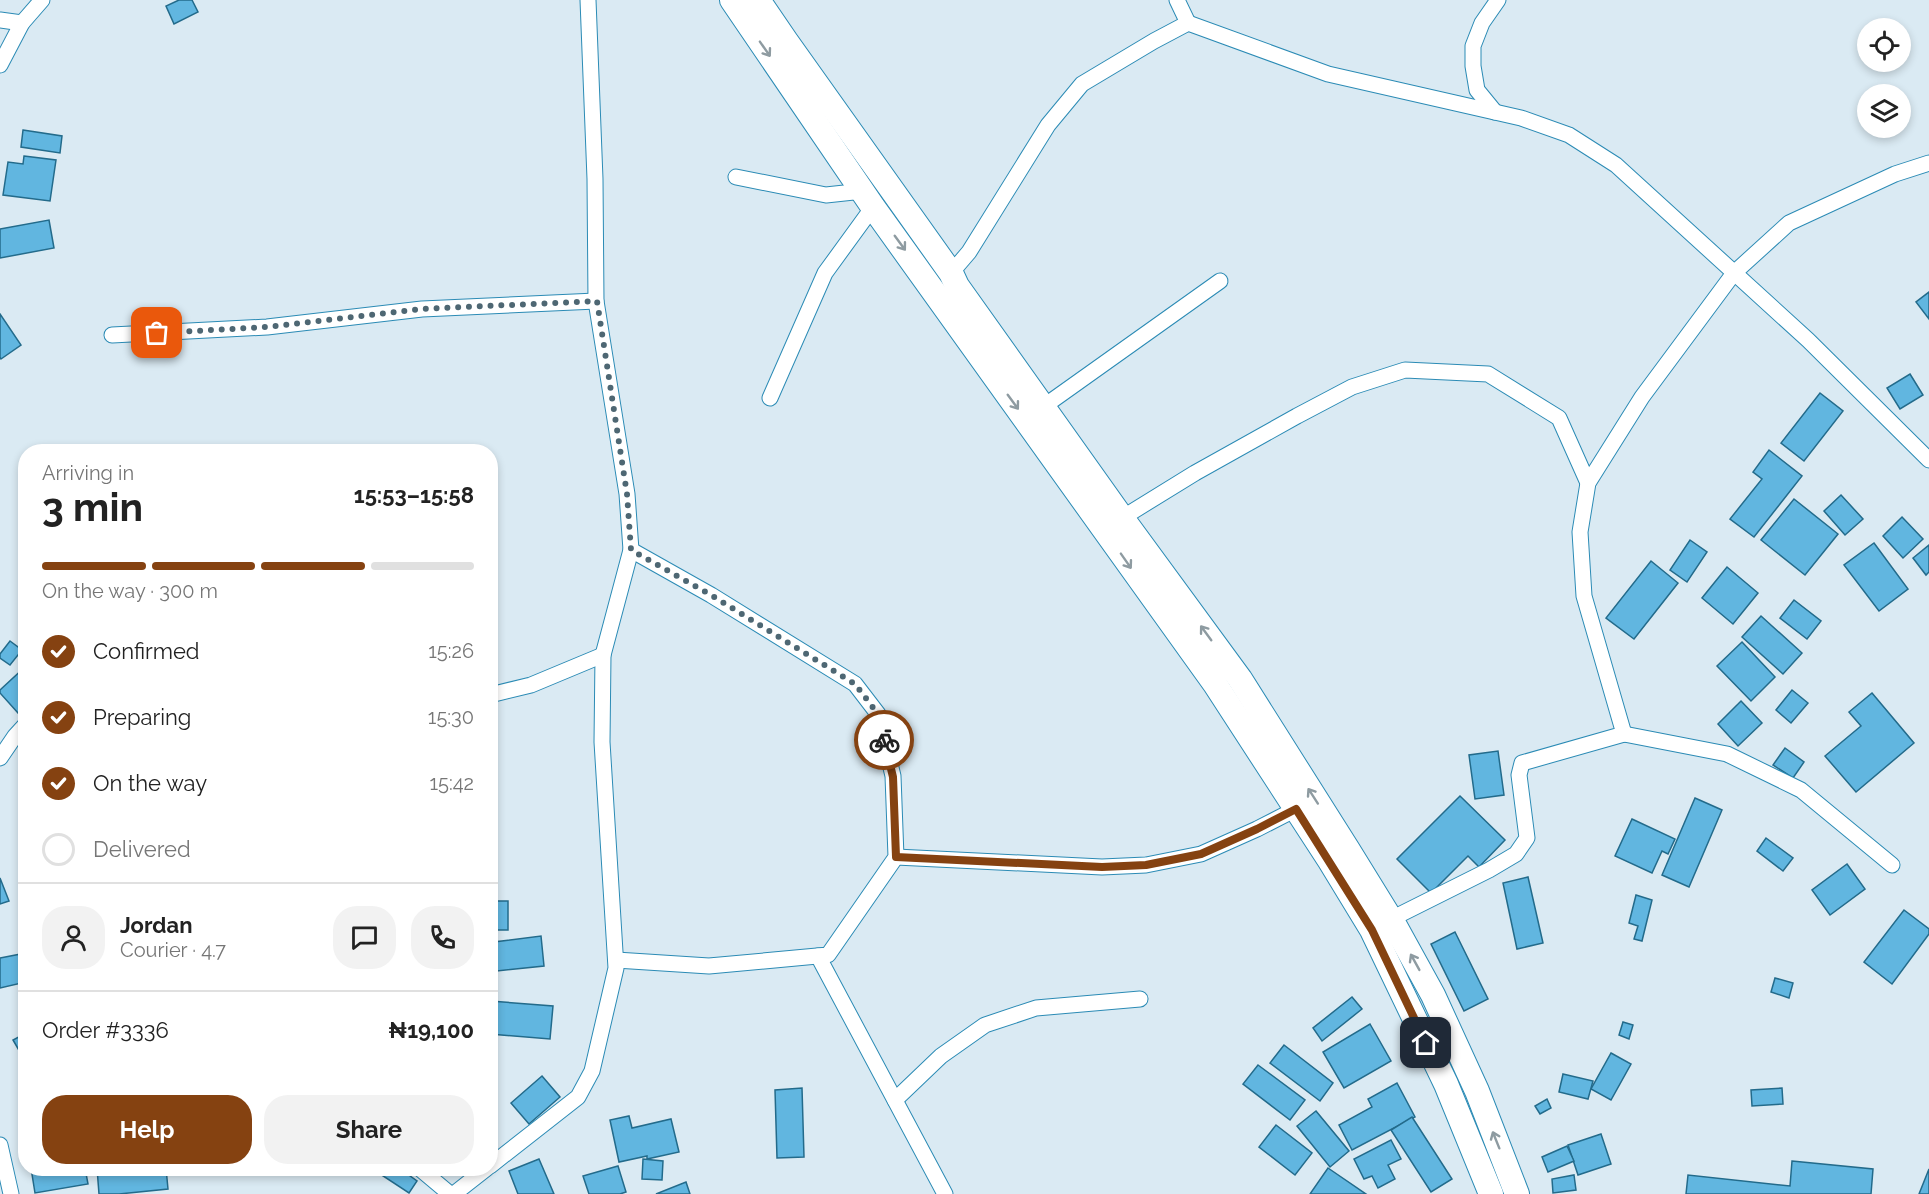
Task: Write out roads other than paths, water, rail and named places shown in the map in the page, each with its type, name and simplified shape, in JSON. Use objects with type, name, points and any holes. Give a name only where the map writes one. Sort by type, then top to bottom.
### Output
[{"type":"main road","points":[[732,0],[868,199],[1215,684],[1296,809],[1372,930],[1446,1084],[1491,1194]]},
{"type":"main road","points":[[758,0],[951,273],[957,286],[1240,679],[1391,919],[1433,995],[1477,1091],[1517,1194]]},
{"type":"street","points":[[0,65],[22,23],[42,0]]},
{"type":"street","points":[[498,1160],[578,1097],[592,1071],[616,968],[602,742],[603,655],[631,550],[627,494],[597,301],[588,0]]},
{"type":"street","points":[[1177,0],[1188,23],[1328,74],[1521,118],[1569,135],[1616,165],[1808,340],[1929,460]]},
{"type":"street","points":[[1495,112],[1477,90],[1473,66],[1473,46],[1482,23],[1498,0]]},
{"type":"street","points":[[0,20],[22,23]]},
{"type":"street","points":[[951,273],[969,252],[1048,125],[1082,84],[1188,23]]},
{"type":"street","points":[[1624,734],[1584,597],[1580,532],[1587,483],[1642,397],[1734,273],[1789,223],[1895,174],[1929,163]]},
{"type":"street","points":[[736,177],[826,195],[868,199],[825,273],[770,398]]},
{"type":"street","points":[[1043,407],[1220,281]]},
{"type":"street","points":[[112,335],[267,327],[422,309],[597,301]]},
{"type":"street","points":[[1122,518],[1195,472],[1352,387],[1406,370],[1488,374],[1559,418],[1587,483]]},
{"type":"street","points":[[616,960],[709,966],[828,955],[896,857],[893,777],[878,714],[855,684],[711,595],[631,550]]},
{"type":"street","points":[[498,693],[531,685],[603,655]]},
{"type":"street","points":[[0,758],[18,734]]},
{"type":"street","points":[[1391,919],[1516,854],[1527,838],[1519,775],[1522,763],[1624,734],[1727,754],[1801,790],[1892,865]]},
{"type":"street","points":[[896,857],[1102,867],[1146,865],[1201,854],[1296,809]]},
{"type":"street","points":[[818,956],[945,1194]]},
{"type":"street","points":[[895,1100],[941,1056],[985,1025],[1036,1008],[1140,999]]},
{"type":"street","points":[[0,1145],[11,1194]]},
{"type":"street","points":[[429,1176],[452,1194],[477,1176]]}]
